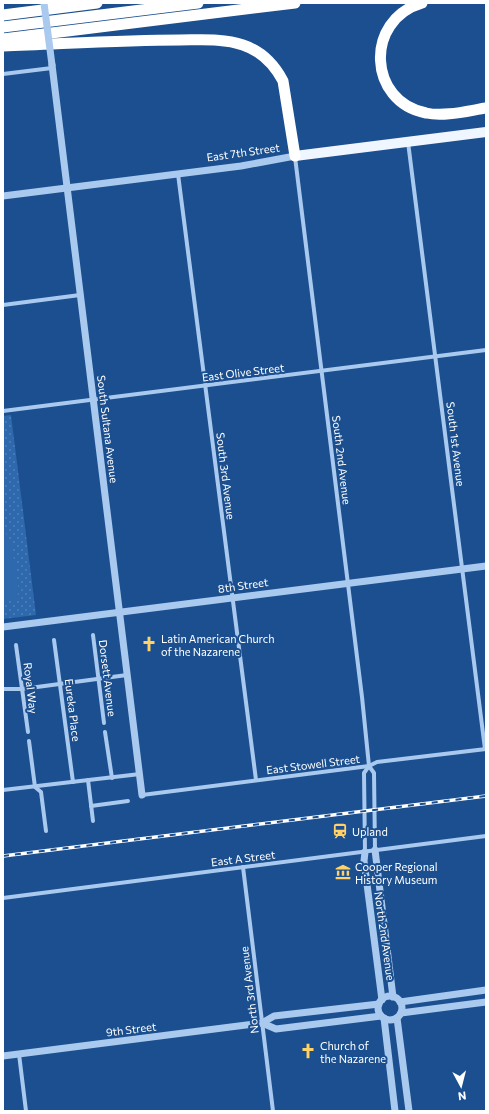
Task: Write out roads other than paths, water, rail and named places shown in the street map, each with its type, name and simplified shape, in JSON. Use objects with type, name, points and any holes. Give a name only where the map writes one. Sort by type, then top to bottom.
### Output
[{"type":"highway","points":[[3,15],[97,3]]},
{"type":"highway","points":[[3,27],[198,3]]},
{"type":"highway","points":[[3,39],[295,3]]},
{"type":"highway","points":[[422,3],[410,7],[398,15],[388,28],[382,44],[380,56],[383,75],[387,83],[397,98],[425,113],[440,114],[486,108]]},
{"type":"highway","points":[[3,46],[167,40],[227,41],[246,46],[261,54],[270,62],[283,81],[295,156]]},
{"type":"main road","name":"East 7th Street","points":[[295,156],[486,132]]},
{"type":"street","name":"South Sultana Avenue","points":[[44,3],[142,795]]},
{"type":"street","points":[[3,74],[52,66]]},
{"type":"street","name":"South 1st Avenue","points":[[408,141],[486,749]]},
{"type":"street","name":"East 7th Street","points":[[3,196],[178,174],[295,156]]},
{"type":"street","name":"South 2nd Avenue","points":[[295,156],[369,766],[374,772],[375,850]]},
{"type":"street","name":"South 3rd Avenue","points":[[178,174],[256,780]]},
{"type":"street","points":[[3,305],[80,295]]},
{"type":"street","name":"East Olive Street","points":[[3,411],[486,350]]},
{"type":"street","name":"8th Street","points":[[3,627],[486,566]]},
{"type":"street","name":"Dorsett Avenue","points":[[93,635],[104,723]]},
{"type":"street","name":"Eureka Place","points":[[54,640],[73,782]]},
{"type":"street","name":"Royal Way","points":[[16,645],[28,732]]},
{"type":"street","points":[[3,689],[22,689],[127,675]]},
{"type":"street","name":"Dorsett Avenue","points":[[106,732],[112,778]]},
{"type":"street","points":[[29,742],[35,787],[41,792],[46,831]]},
{"type":"street","name":"East Stowell Street","points":[[142,795],[369,766],[377,762],[486,749]]},
{"type":"street","name":"South 2nd Avenue","points":[[365,852],[364,773],[369,766]]},
{"type":"street","points":[[3,790],[140,774]]},
{"type":"street","points":[[88,780],[93,821]]},
{"type":"street","points":[[91,806],[128,801]]},
{"type":"street","name":"East A Street","points":[[3,898],[486,836]]},
{"type":"street","name":"North 2nd Avenue","points":[[375,850],[393,997]]},
{"type":"street","name":"North 2nd Avenue","points":[[365,852],[364,861],[381,1002]]},
{"type":"street","name":"North 3rd Avenue","points":[[243,867],[273,1111]]},
{"type":"street","points":[[400,1002],[486,990]]},
{"type":"street","points":[[395,1111],[383,1017],[378,1010],[381,1002],[387,997],[393,997],[400,1002],[402,1007],[399,1015],[409,1111]]},
{"type":"street","name":"9th Street","points":[[3,1056],[262,1023],[274,1016],[381,1002]]},
{"type":"street","points":[[383,1017],[390,1020],[399,1015],[486,1002]]},
{"type":"street","name":"9th Street","points":[[262,1023],[276,1029],[383,1017]]},
{"type":"street","points":[[19,1054],[26,1111]]},
{"type":"railway","points":[[3,856],[486,796]]},
{"type":"place","name":"Latin American Church of the Nazarene","points":[[149,644]]},
{"type":"place","name":"Upland","points":[[340,831]]},
{"type":"place","name":"Cooper Regional History Museum","points":[[343,872]]},
{"type":"place","name":"Church of the Nazarene","points":[[308,1051]]}]
